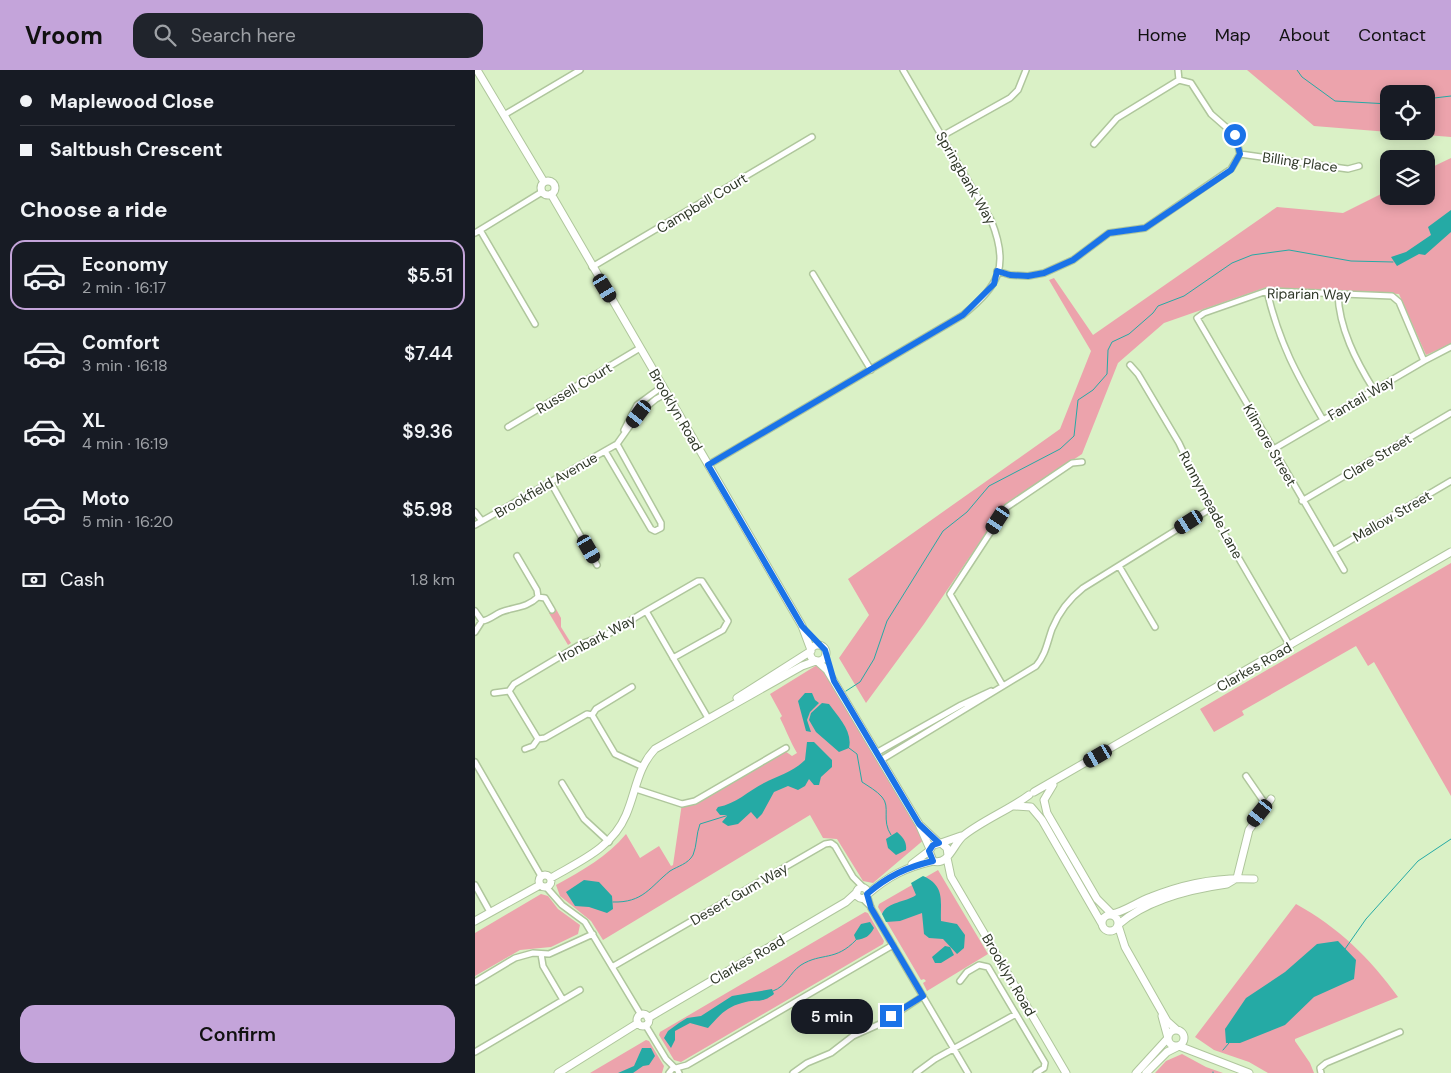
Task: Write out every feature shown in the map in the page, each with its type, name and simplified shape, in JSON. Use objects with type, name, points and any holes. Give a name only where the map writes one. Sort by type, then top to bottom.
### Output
[{"type":"street","points":[[477,70],[544,182]]},
{"type":"street","points":[[503,115],[580,70]]},
{"type":"street","name":"Springbank Way","points":[[708,465],[963,315],[994,284],[1000,242],[991,220],[903,70]]},
{"type":"street","points":[[942,136],[1010,98],[1019,90],[1026,70]]},
{"type":"street","points":[[1178,70],[1179,80]]},
{"type":"street","points":[[997,271],[1010,275],[1028,276],[1044,273],[1073,260],[1109,233],[1145,228],[1231,170],[1240,154],[1235,135],[1211,114],[1191,83],[1179,80],[1117,118],[1094,144]]},
{"type":"street","name":"Campbell Court","points":[[592,267],[811,137]]},
{"type":"street","name":"Billing Place","points":[[1240,154],[1348,169],[1359,166]]},
{"type":"street","points":[[542,192],[541,186],[544,182]]},
{"type":"street","points":[[535,324],[478,232],[542,192],[551,194],[554,191],[554,185],[551,182],[544,182]]},
{"type":"street","name":"Brooklyn Road","points":[[551,194],[802,626],[811,651]]},
{"type":"street","points":[[813,274],[871,370]]},
{"type":"street","points":[[1267,291],[1274,321],[1286,355],[1323,420]]},
{"type":"street","name":"Riparian Way","points":[[1197,318],[1204,313],[1267,291],[1396,298],[1424,361]]},
{"type":"street","points":[[1338,294],[1338,305],[1349,343],[1374,390]]},
{"type":"street","name":"Kilmore Street","points":[[1197,318],[1272,450],[1327,544],[1334,550],[1344,570]]},
{"type":"street","name":"Russell Court","points":[[508,427],[640,348]]},
{"type":"street","name":"Fantail Way","points":[[1272,450],[1424,361],[1451,348]]},
{"type":"street","name":"Runnymeade Lane","points":[[1130,365],[1138,374],[1179,443],[1210,509],[1290,646]]},
{"type":"street","points":[[605,451],[651,529],[655,531],[661,528],[661,523],[642,492],[617,444],[633,412],[643,399],[663,386]]},
{"type":"street","name":"Brookfield Avenue","points":[[475,525],[617,444],[649,404],[667,393]]},
{"type":"street","points":[[643,399],[649,404]]},
{"type":"street","name":"Clare Street","points":[[1302,501],[1451,413]]},
{"type":"street","points":[[1003,686],[949,594],[1007,507],[1072,463],[1082,462]]},
{"type":"street","name":"Mallow Street","points":[[1334,550],[1451,481]]},
{"type":"street","points":[[551,483],[597,564]]},
{"type":"street","points":[[632,497],[642,492]]},
{"type":"street","points":[[881,760],[1036,666],[1040,661],[1058,615],[1069,599],[1083,588],[1210,509]]},
{"type":"street","points":[[475,512],[482,521]]},
{"type":"street","name":"Clarkes Road","points":[[940,843],[964,835],[1032,793],[1451,552]]},
{"type":"street","points":[[517,556],[537,590],[538,597]]},
{"type":"street","points":[[1119,566],[1155,627]]},
{"type":"street","points":[[646,611],[698,581],[703,581],[728,621],[723,630],[673,658]]},
{"type":"street","points":[[475,632],[482,621],[489,620],[500,612],[518,609],[538,597],[545,598],[552,610]]},
{"type":"street","points":[[475,611],[482,621]]},
{"type":"street","name":"Ironbark Way","points":[[494,693],[509,690],[514,684],[581,644],[609,634],[646,611],[708,718]]},
{"type":"street","name":"Brooklyn Road","points":[[802,626],[820,646]]},
{"type":"street","points":[[551,878],[598,851],[609,842],[626,816],[641,766],[651,753],[663,743],[708,718],[816,646],[820,646],[826,652],[834,681]]},
{"type":"street","points":[[811,651],[811,656],[834,681],[919,824],[934,861],[942,862],[948,856],[947,848],[919,824]]},
{"type":"street","points":[[708,718],[715,716],[801,666],[824,659],[826,652]]},
{"type":"street","points":[[592,715],[596,709],[632,686]]},
{"type":"street","points":[[876,753],[961,705],[1003,686]]},
{"type":"street","points":[[509,690],[538,739]]},
{"type":"street","points":[[525,750],[533,746],[538,739],[545,738],[587,714],[592,715]]},
{"type":"street","points":[[592,715],[615,754],[641,766]]},
{"type":"street","points":[[929,723],[933,729]]},
{"type":"street","points":[[635,789],[682,804],[695,801],[786,748]]},
{"type":"street","points":[[475,762],[541,876],[544,886],[555,899],[585,922],[649,1021],[646,1026]]},
{"type":"street","points":[[475,778],[482,774]]},
{"type":"street","points":[[1108,931],[1113,930],[1131,914],[1153,904],[1227,884],[1237,878],[1249,830],[1269,802],[1246,776]]},
{"type":"street","name":"Clarkes Road","points":[[1010,807],[1026,805],[1039,808],[1048,790],[1057,780]]},
{"type":"street","points":[[562,783],[584,819],[609,842]]},
{"type":"street","points":[[1125,947],[1102,924],[1042,820],[1028,803],[1032,793],[1042,794],[1049,818],[1097,899],[1118,918],[1118,925],[1125,947],[1167,1020],[1185,1036],[1191,1046],[1209,1057]]},
{"type":"street","name":"Clarkes Road","points":[[948,856],[964,835]]},
{"type":"street","name":"Desert Gum Way","points":[[613,967],[825,844],[831,843],[835,846],[863,893],[968,1073]]},
{"type":"street","points":[[929,850],[933,845],[940,843]]},
{"type":"street","name":"Clarkes Road","points":[[644,1016],[863,893],[909,866],[929,850]]},
{"type":"street","name":"Brooklyn Road","points":[[948,856],[951,877]]},
{"type":"street","name":"Brooklyn Road","points":[[934,861],[951,877],[1066,1073]]},
{"type":"street","name":"Clarkes Road","points":[[909,866],[934,861]]},
{"type":"street","points":[[541,876],[545,875],[551,878]]},
{"type":"street","points":[[475,920],[551,884],[551,878]]},
{"type":"street","points":[[1102,924],[1103,917],[1162,893],[1214,880],[1254,879]]},
{"type":"street","points":[[475,885],[491,912]]},
{"type":"street","points":[[475,982],[515,958],[533,953],[557,952],[593,934]]},
{"type":"street","points":[[646,1026],[673,1071],[687,1065],[893,945]]},
{"type":"street","points":[[541,954],[543,966],[563,1000]]},
{"type":"street","points":[[959,981],[967,972],[979,965],[986,966],[1045,1064],[1044,1068],[1036,1073]]},
{"type":"street","points":[[475,1052],[580,990]]},
{"type":"street","points":[[793,1073],[831,1053],[853,1036],[882,1023],[923,996]]},
{"type":"street","points":[[1158,1002],[1171,1045],[1209,1057],[1249,1073]]},
{"type":"street","points":[[916,1073],[1015,1014]]},
{"type":"street","points":[[558,1073],[638,1023],[644,1016]]},
{"type":"street","points":[[638,1023],[640,1026],[646,1026]]},
{"type":"street","points":[[1136,1073],[1168,1038],[1169,1033],[1177,1030]]},
{"type":"street","points":[[1321,1073],[1320,1068],[1326,1063],[1400,1032]]},
{"type":"street","points":[[1145,1073],[1167,1052],[1184,1042],[1185,1036]]},
{"type":"shaded area","points":[[1247,70],[1451,70],[1451,137],[1435,136],[1435,85],[1380,85],[1380,131],[1314,126]]},
{"type":"shaded area","points":[[1451,158],[1451,344],[1426,355],[1399,294],[1267,287],[1164,323],[1118,363],[1082,454],[1005,505],[924,624],[866,703],[839,658],[869,615],[848,579],[1060,429],[1091,351],[1049,280],[1054,278],[1093,335],[1277,207],[1343,213],[1380,194],[1380,205],[1435,205],[1435,166]]},
{"type":"shaded area","points":[[1451,563],[1451,796],[1374,662],[1368,666],[1356,646],[1242,711],[1244,715],[1214,732],[1200,709]]},
{"type":"shaded area","points":[[556,609],[561,618],[561,627],[571,643],[568,645],[549,613]]},
{"type":"shaded area","points":[[817,665],[824,668],[926,838],[873,883],[863,881],[837,839],[823,838],[810,815],[603,940],[591,921],[560,896],[556,885],[603,856],[626,834],[640,858],[659,846],[671,866],[673,865],[682,803],[696,803],[785,751],[792,756],[797,753],[780,718],[782,716],[770,694]]},
{"type":"shaded area","points":[[938,870],[988,954],[927,991],[923,983],[926,981],[924,979],[921,980],[878,907],[879,904]]},
{"type":"shaded area","points":[[541,894],[548,896],[558,909],[580,925],[578,934],[551,947],[520,950],[475,976],[475,933]]},
{"type":"shaded area","points":[[1296,904],[1326,923],[1352,944],[1376,969],[1398,997],[1295,1039],[1314,1073],[1268,1073],[1249,1062],[1214,1050],[1195,1037]]},
{"type":"shaded area","points":[[865,912],[868,913],[884,941],[883,944],[681,1062],[674,1060],[659,1035],[660,1032]]},
{"type":"shaded area","points":[[807,1003],[822,1029],[816,1033],[800,1007]]},
{"type":"shaded area","points":[[646,1040],[649,1041],[664,1066],[662,1073],[590,1073]]},
{"type":"shaded area","points":[[1182,1054],[1206,1067],[1223,1073],[1155,1073],[1166,1061]]},
{"type":"water","points":[[1451,210],[1451,232],[1425,255],[1419,254],[1397,266],[1391,257],[1406,252],[1431,235],[1428,227]]},
{"type":"water","points":[[805,693],[812,693],[815,700],[819,703],[810,712],[807,720],[811,732],[806,731],[798,701]]},
{"type":"water","points":[[822,703],[829,704],[844,724],[849,736],[849,748],[839,752],[816,732],[809,720],[811,713]]},
{"type":"water","points":[[807,742],[814,742],[832,760],[832,767],[821,777],[819,785],[814,785],[809,779],[805,786],[798,790],[788,786],[774,792],[762,814],[757,819],[751,812],[738,824],[728,826],[722,822],[728,815],[720,815],[716,810],[718,807],[736,800],[758,786],[801,764],[805,760]]},
{"type":"water","points":[[897,832],[904,840],[906,850],[896,855],[888,848],[886,839]]},
{"type":"water","points":[[923,876],[930,880],[939,890],[941,921],[957,924],[965,935],[964,948],[957,954],[943,939],[929,938],[924,934],[922,913],[900,921],[886,922],[882,914],[892,904],[916,895],[911,883]]},
{"type":"water","points":[[584,880],[599,882],[612,896],[613,909],[607,913],[589,907],[575,906],[566,892]]},
{"type":"water","points":[[870,922],[874,928],[871,933],[865,938],[856,940],[854,935],[861,924]]},
{"type":"water","points":[[1338,941],[1356,960],[1354,979],[1314,997],[1285,1025],[1240,1043],[1226,1043],[1225,1029],[1246,998],[1285,972],[1317,944]]},
{"type":"water","points":[[945,946],[950,947],[954,955],[941,963],[935,963],[932,957]]},
{"type":"water","points":[[772,989],[774,994],[765,999],[736,1005],[727,1010],[708,1028],[690,1023],[675,1031],[675,1040],[671,1048],[664,1038],[668,1031],[687,1018],[701,1016],[732,996]]},
{"type":"water","points":[[642,1048],[651,1048],[655,1056],[649,1065],[643,1066],[633,1073],[618,1073],[634,1066]]},
{"type":"waterway","points":[[1297,70],[1302,77],[1335,101],[1380,104]]},
{"type":"waterway","points":[[1435,98],[1451,96]]},
{"type":"waterway","points":[[846,691],[860,682],[874,659],[887,621],[943,531],[967,512],[989,486],[1060,449],[1074,436],[1078,400],[1093,390],[1107,374],[1108,350],[1112,342],[1129,334],[1153,313],[1158,306],[1184,296],[1232,263],[1252,255],[1289,250],[1351,261],[1393,262]]},
{"type":"waterway","points":[[849,748],[857,754],[862,782],[878,793],[885,801],[887,824],[891,835]]},
{"type":"waterway","points":[[613,902],[623,902],[639,897],[670,871],[686,863],[693,855],[700,824],[729,815]]},
{"type":"waterway","points":[[1345,949],[1366,919],[1418,861],[1451,839]]},
{"type":"waterway","points":[[773,991],[782,986],[801,965],[842,951],[856,940]]},
{"type":"waterway","points":[[1223,1050],[1229,1043]]},
{"type":"route","points":[[891,1016],[923,996],[871,908],[867,894],[881,882],[909,866],[933,861],[929,851],[933,845],[939,843],[919,824],[834,681],[824,648],[802,626],[708,465],[963,315],[982,299],[994,284],[997,271],[1010,275],[1028,276],[1044,273],[1073,260],[1109,233],[1145,228],[1231,170],[1240,154],[1235,135]]}]
